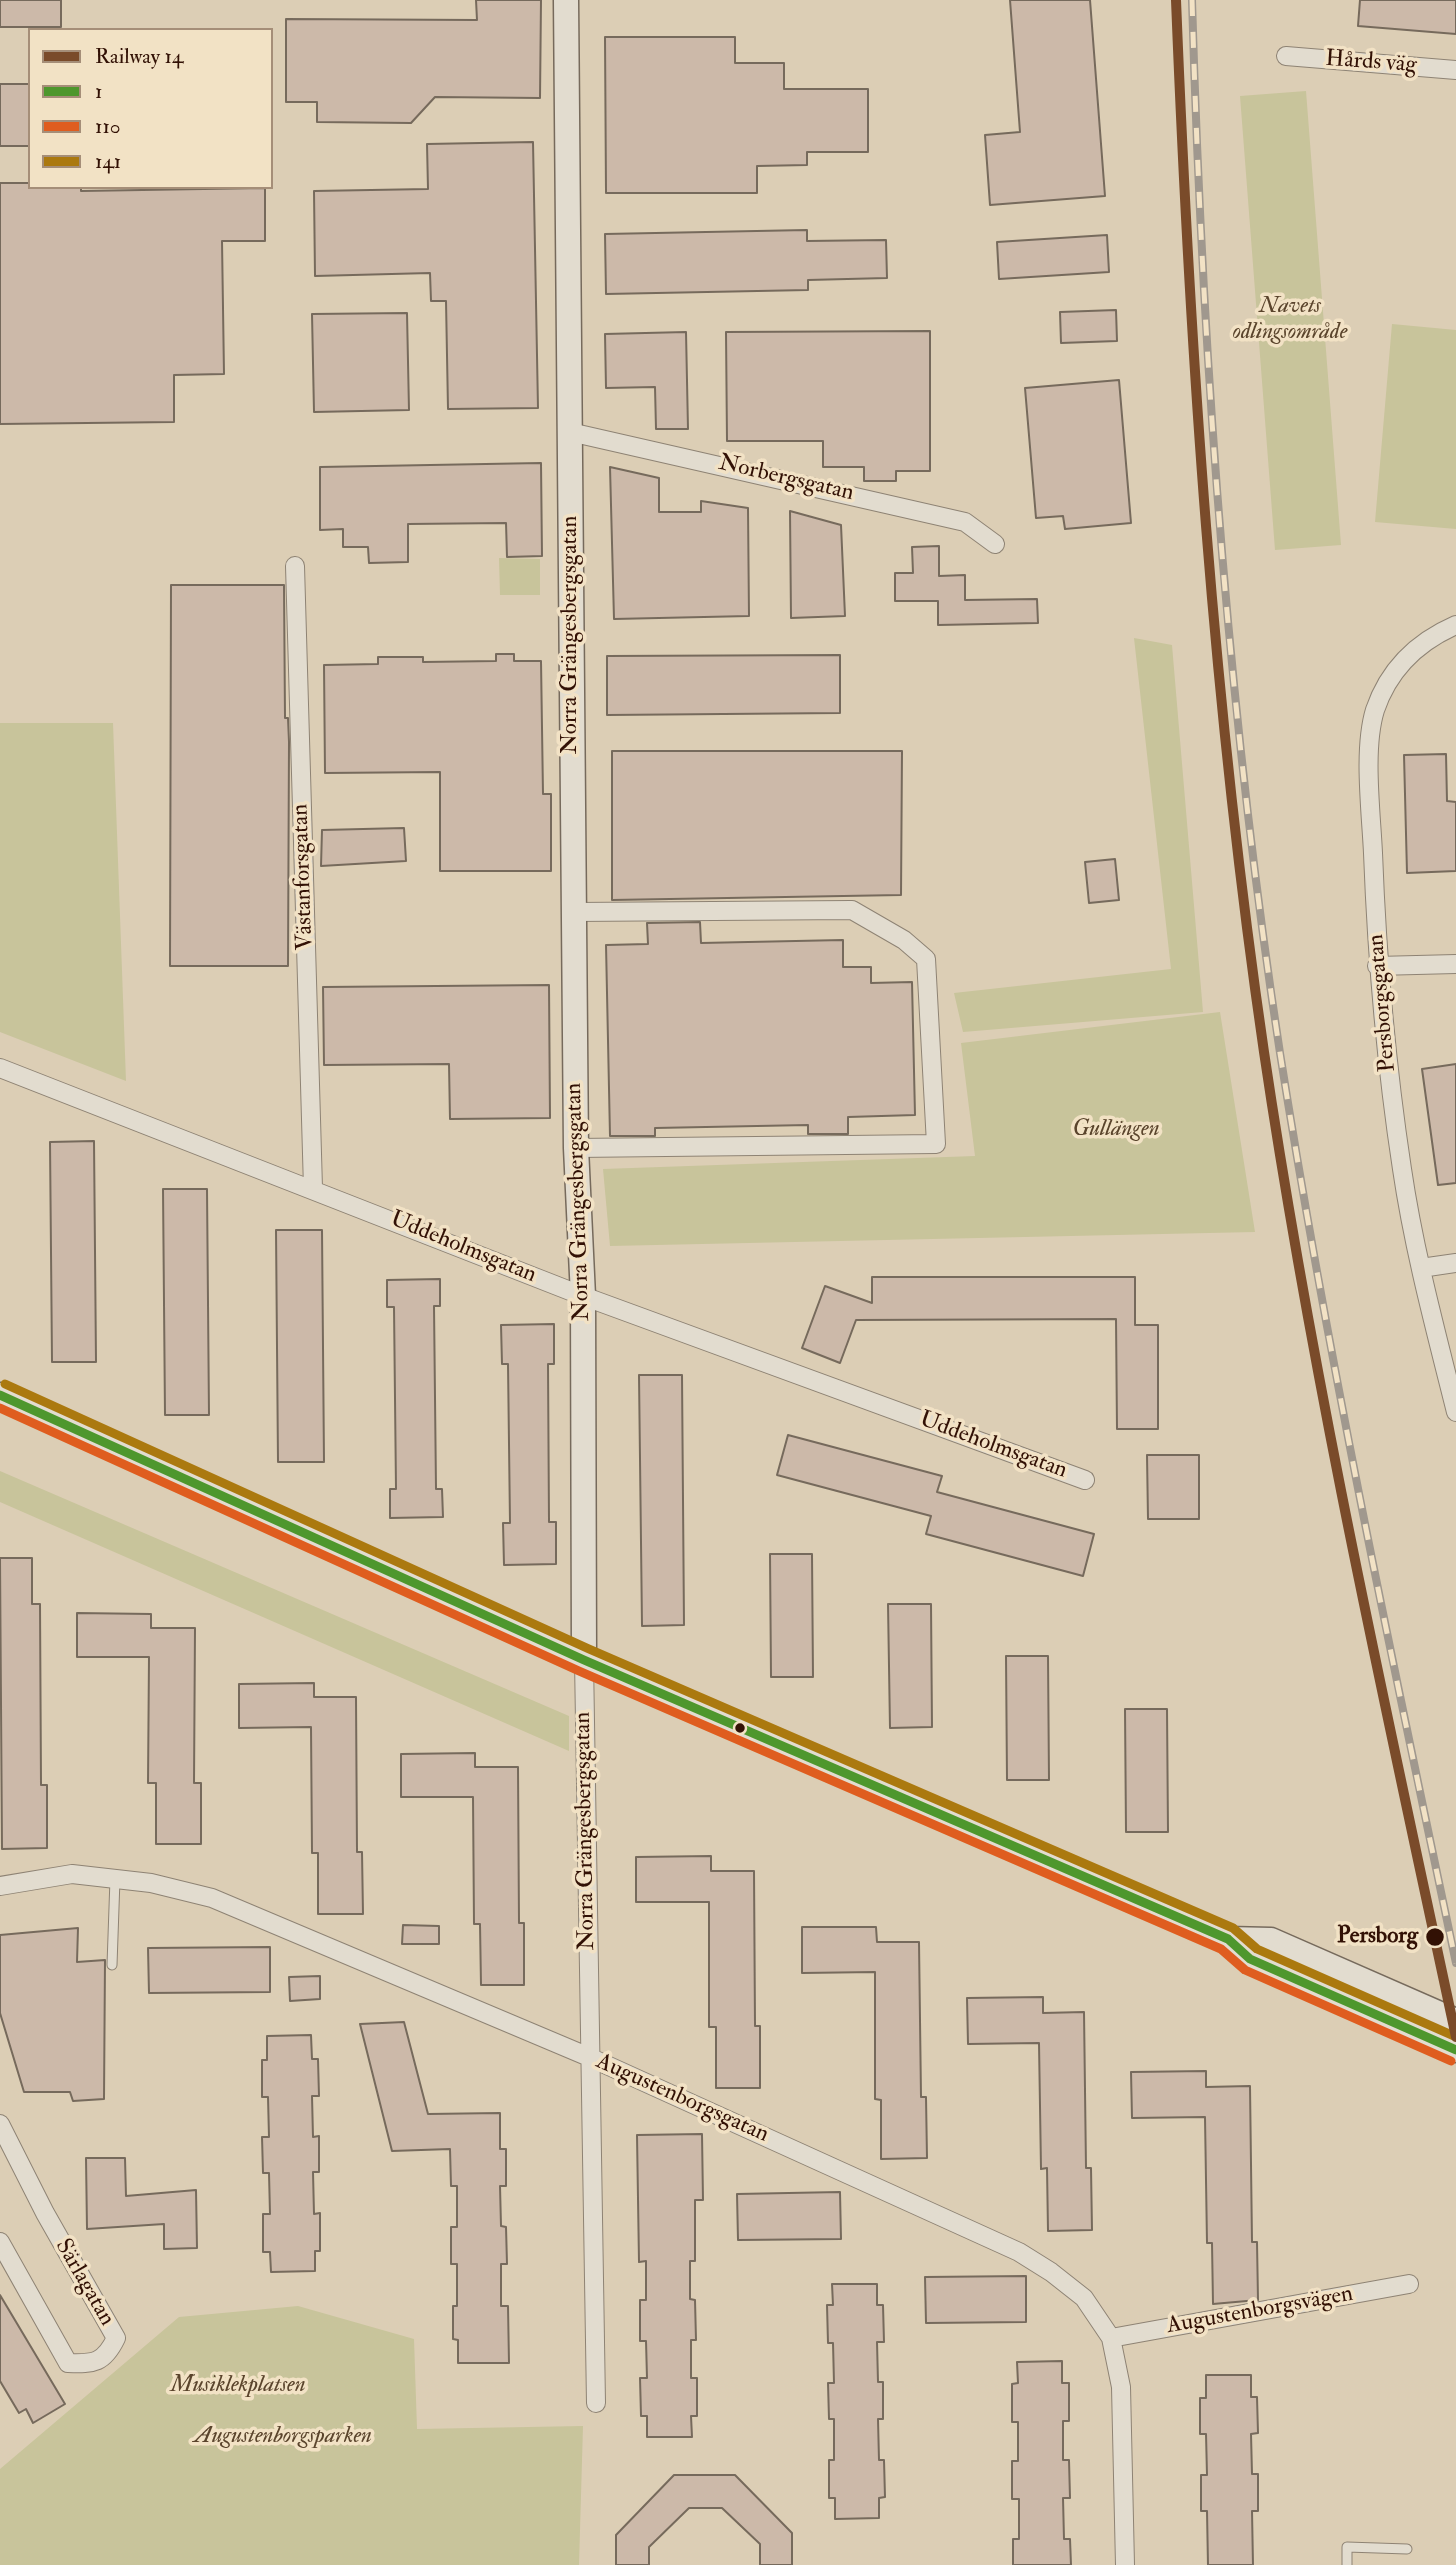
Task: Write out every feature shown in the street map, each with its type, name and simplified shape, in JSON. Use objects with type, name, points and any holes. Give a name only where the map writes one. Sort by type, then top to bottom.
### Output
[{"type":"street","name":"Norra Grängesbergsgatan","points":[[566,0],[576,1148],[583,1296],[584,1660],[596,2403]]},
{"type":"street","name":"Hårds väg","points":[[1286,57],[1456,70]]},
{"type":"street","name":"Norbergsgatan","points":[[569,432],[965,522],[995,544]]},
{"type":"street","name":"Västanforsgatan","points":[[295,566],[313,1188]]},
{"type":"street","name":"Persborgsgatan","points":[[1456,625],[1437,633],[1401,662],[1391,676],[1375,712],[1370,753],[1377,966],[1402,1170],[1421,1268],[1456,1412]]},
{"type":"street","points":[[574,912],[852,910],[904,940],[926,960],[936,1144],[576,1148]]},
{"type":"street","points":[[1377,966],[1456,964]]},
{"type":"street","name":"Uddeholmsgatan","points":[[0,1068],[313,1188],[583,1296],[1085,1480]]},
{"type":"street","points":[[1421,1268],[1456,1264]]},
{"type":"street","points":[[0,1395],[584,1660],[1228,1939],[1251,1959],[1456,2050]]},
{"type":"street","name":"Augustenborgsgatan","points":[[0,1886],[72,1874],[151,1883],[212,1898],[589,2057],[1019,2252],[1084,2298],[1111,2338],[1121,2387],[1125,2565]]},
{"type":"street","points":[[1228,1939],[1271,1940],[1456,2021]]},
{"type":"street","name":"Särlagatan","points":[[0,2124],[45,2213],[116,2338],[108,2354],[91,2364],[68,2362],[0,2242]]},
{"type":"street","name":"Augustenborgsvägen","points":[[1111,2338],[1409,2284]]},
{"type":"lane","points":[[112,1965],[115,1879]]},
{"type":"lane","points":[[1348,2565],[1347,2547],[1407,2549]]},
{"type":"green space","name":"Navets odlingsområde","points":[[1306,91],[1341,545],[1275,550],[1240,96]]},
{"type":"green space","points":[[1392,324],[1456,330],[1456,529],[1375,522]]},
{"type":"green space","points":[[499,558],[540,559],[540,595],[500,595]]},
{"type":"green space","points":[[1134,638],[1172,645],[1203,1012],[963,1032],[954,993],[1171,969]]},
{"type":"green space","points":[[0,723],[113,723],[126,1081],[0,1032]]},
{"type":"green space","name":"Gullängen","points":[[1220,1012],[1255,1232],[610,1246],[603,1169],[975,1156],[961,1043]]},
{"type":"green space","points":[[0,1471],[569,1716],[569,1751],[0,1502]]},
{"type":"green space","name":"Augustenborgsparken","points":[[298,2306],[414,2339],[417,2429],[583,2426],[579,2565],[0,2565],[0,2469],[179,2317]]},
{"type":"building","points":[[0,0],[61,0],[61,27],[0,27]]},
{"type":"building","points":[[476,0],[541,0],[540,98],[435,97],[411,123],[317,122],[317,102],[286,102],[286,19],[477,20]]},
{"type":"building","points":[[1010,0],[1090,0],[1105,196],[990,205],[985,135],[1020,132]]},
{"type":"building","points":[[1360,0],[1456,0],[1456,34],[1358,26]]},
{"type":"building","points":[[605,37],[735,37],[735,63],[784,63],[784,89],[868,89],[868,152],[807,152],[807,165],[757,166],[757,193],[606,193]]},
{"type":"building","points":[[0,84],[28,84],[28,146],[0,146]]},
{"type":"building","points":[[533,142],[538,408],[448,409],[446,301],[431,301],[430,273],[315,276],[314,191],[428,189],[427,144]]},
{"type":"building","points":[[0,183],[28,183],[28,189],[81,191],[265,189],[265,241],[222,241],[224,374],[174,375],[174,422],[0,424]]},
{"type":"building","points":[[807,230],[807,241],[886,240],[887,278],[808,280],[808,290],[606,294],[605,234]]},
{"type":"building","points":[[1107,235],[1109,272],[999,279],[997,242]]},
{"type":"building","points":[[1116,310],[1117,341],[1061,343],[1060,312]]},
{"type":"building","points":[[407,313],[409,410],[314,412],[312,314]]},
{"type":"building","points":[[930,331],[930,471],[896,471],[896,481],[864,481],[864,467],[823,467],[823,441],[727,441],[726,332]]},
{"type":"building","points":[[686,332],[688,429],[656,429],[655,387],[606,388],[605,334]]},
{"type":"building","points":[[1119,380],[1131,523],[1065,529],[1063,516],[1036,518],[1025,388]]},
{"type":"building","points":[[541,463],[542,556],[507,557],[506,523],[408,524],[408,562],[369,563],[368,547],[343,547],[343,529],[320,530],[320,467]]},
{"type":"building","points":[[610,467],[659,478],[659,512],[701,512],[701,501],[748,508],[749,616],[614,619]]},
{"type":"building","points":[[790,511],[841,525],[845,616],[791,618]]},
{"type":"building","points":[[939,546],[939,576],[965,575],[965,600],[1037,599],[1038,623],[938,625],[938,601],[895,601],[895,573],[913,573],[912,547]]},
{"type":"building","points":[[171,585],[284,585],[285,718],[288,718],[289,742],[288,966],[170,966]]},
{"type":"building","points":[[496,654],[514,654],[514,661],[541,661],[543,794],[551,794],[551,871],[440,871],[440,772],[325,773],[324,665],[378,664],[378,657],[423,657],[423,662],[496,661]]},
{"type":"building","points":[[840,655],[840,713],[607,715],[607,656]]},
{"type":"building","points":[[612,751],[902,751],[901,895],[612,900]]},
{"type":"building","points":[[1446,754],[1447,801],[1456,802],[1456,871],[1407,873],[1404,755]]},
{"type":"building","points":[[404,828],[406,861],[321,866],[322,830]]},
{"type":"building","points":[[1115,859],[1119,900],[1089,903],[1085,862]]},
{"type":"building","points":[[700,922],[701,943],[843,940],[843,967],[871,967],[871,983],[912,982],[915,1115],[848,1117],[848,1134],[808,1134],[808,1125],[655,1128],[655,1136],[610,1136],[606,945],[648,944],[647,923]]},
{"type":"building","points":[[549,985],[550,1118],[450,1119],[449,1064],[324,1065],[323,987]]},
{"type":"building","points":[[1456,1064],[1456,1183],[1438,1185],[1422,1069]]},
{"type":"building","points":[[94,1141],[96,1362],[52,1362],[50,1142]]},
{"type":"building","points":[[163,1189],[207,1189],[209,1415],[165,1415]]},
{"type":"building","points":[[276,1230],[322,1230],[324,1462],[278,1462]]},
{"type":"building","points":[[872,1277],[1135,1277],[1135,1325],[1158,1325],[1158,1429],[1117,1429],[1116,1319],[856,1320],[840,1363],[802,1348],[825,1286],[872,1303]]},
{"type":"building","points":[[440,1279],[440,1306],[434,1306],[436,1489],[442,1489],[443,1517],[390,1518],[390,1489],[396,1489],[394,1307],[387,1307],[387,1280]]},
{"type":"building","points":[[554,1324],[554,1364],[548,1364],[549,1522],[556,1522],[556,1564],[504,1565],[503,1523],[510,1523],[508,1364],[502,1364],[501,1325]]},
{"type":"building","points":[[639,1375],[682,1375],[684,1625],[642,1626]]},
{"type":"building","points":[[788,1435],[942,1476],[937,1492],[1094,1534],[1083,1576],[926,1534],[931,1516],[777,1475]]},
{"type":"building","points":[[1147,1455],[1199,1455],[1199,1519],[1148,1519]]},
{"type":"building","points":[[770,1554],[812,1554],[813,1677],[771,1677]]},
{"type":"building","points":[[0,1558],[32,1558],[32,1604],[40,1604],[41,1785],[47,1785],[47,1848],[2,1849]]},
{"type":"building","points":[[888,1604],[931,1604],[932,1727],[890,1728]]},
{"type":"building","points":[[77,1613],[151,1614],[151,1628],[195,1628],[194,1783],[201,1783],[201,1844],[156,1844],[156,1783],[148,1783],[149,1657],[77,1657]]},
{"type":"building","points":[[1006,1656],[1048,1656],[1049,1780],[1007,1780]]},
{"type":"building","points":[[314,1683],[314,1697],[356,1697],[357,1852],[362,1852],[363,1914],[318,1914],[318,1853],[312,1853],[311,1727],[239,1728],[239,1684]]},
{"type":"building","points":[[1125,1709],[1167,1709],[1168,1832],[1126,1832]]},
{"type":"building","points":[[475,1753],[475,1767],[518,1767],[519,1923],[524,1923],[524,1985],[481,1985],[480,1924],[474,1924],[473,1797],[401,1797],[401,1754]]},
{"type":"building","points":[[711,1856],[711,1871],[754,1871],[755,2026],[760,2026],[760,2088],[716,2088],[716,2027],[709,2027],[709,1902],[636,1902],[636,1857]]},
{"type":"building","points":[[403,1925],[439,1926],[439,1944],[402,1944]]},
{"type":"building","points":[[802,1927],[876,1927],[877,1942],[919,1942],[921,2097],[926,2097],[927,2158],[881,2159],[881,2100],[875,2099],[875,1972],[802,1973]]},
{"type":"building","points":[[78,1928],[77,1962],[105,1960],[104,2099],[73,2101],[70,2092],[24,2092],[0,2013],[0,1935]]},
{"type":"building","points":[[270,1947],[270,1992],[149,1993],[148,1948]]},
{"type":"building","points":[[320,1976],[320,1999],[290,2001],[289,1977]]},
{"type":"building","points":[[1043,1997],[1043,2013],[1084,2012],[1086,2168],[1091,2168],[1092,2230],[1048,2231],[1047,2168],[1041,2169],[1039,2043],[968,2044],[967,1998]]},
{"type":"building","points":[[404,2022],[428,2114],[500,2113],[500,2149],[506,2149],[506,2186],[500,2186],[501,2226],[506,2227],[507,2264],[501,2264],[501,2306],[508,2306],[509,2363],[458,2363],[458,2340],[453,2339],[453,2306],[457,2306],[457,2264],[451,2264],[451,2227],[457,2227],[457,2186],[451,2186],[450,2149],[392,2151],[360,2024]]},
{"type":"building","points":[[311,2035],[312,2059],[318,2059],[319,2096],[312,2096],[313,2137],[319,2136],[319,2172],[313,2172],[314,2214],[320,2213],[320,2251],[315,2251],[315,2271],[271,2272],[270,2252],[263,2252],[263,2214],[270,2214],[269,2173],[263,2173],[262,2137],[269,2137],[268,2097],[262,2097],[262,2060],[267,2060],[267,2036]]},
{"type":"building","points":[[1206,2071],[1206,2087],[1250,2086],[1252,2242],[1257,2242],[1258,2300],[1213,2304],[1212,2243],[1207,2243],[1205,2117],[1132,2118],[1131,2072]]},
{"type":"building","points":[[702,2134],[703,2200],[695,2200],[695,2261],[690,2261],[690,2299],[695,2300],[696,2340],[691,2340],[691,2378],[697,2378],[697,2416],[691,2416],[692,2437],[647,2437],[647,2416],[641,2416],[640,2378],[647,2378],[646,2341],[640,2341],[640,2300],[646,2300],[646,2261],[639,2262],[637,2135]]},
{"type":"building","points":[[86,2158],[125,2158],[126,2196],[196,2190],[197,2248],[164,2249],[164,2224],[87,2229]]},
{"type":"building","points":[[840,2192],[841,2239],[738,2240],[737,2194]]},
{"type":"building","points":[[1026,2276],[1026,2322],[926,2323],[925,2277]]},
{"type":"building","points":[[832,2284],[877,2284],[877,2305],[883,2305],[884,2342],[877,2342],[878,2382],[883,2382],[883,2419],[878,2419],[879,2460],[884,2460],[885,2497],[879,2498],[879,2518],[835,2519],[835,2498],[829,2498],[829,2460],[834,2460],[834,2419],[829,2419],[828,2383],[834,2383],[833,2343],[828,2343],[827,2305],[833,2305]]},
{"type":"building","points":[[0,2295],[65,2404],[33,2423],[26,2409],[19,2413],[0,2381]]},
{"type":"building","points":[[1062,2361],[1062,2383],[1069,2383],[1069,2421],[1063,2421],[1063,2460],[1069,2460],[1070,2498],[1063,2498],[1064,2539],[1070,2539],[1071,2565],[1013,2565],[1013,2539],[1019,2539],[1019,2499],[1012,2499],[1012,2461],[1018,2461],[1018,2422],[1012,2422],[1012,2384],[1018,2383],[1017,2362]]},
{"type":"building","points":[[1206,2375],[1251,2375],[1251,2397],[1257,2397],[1258,2433],[1251,2434],[1252,2474],[1258,2474],[1258,2511],[1252,2511],[1253,2565],[1208,2565],[1207,2511],[1201,2511],[1201,2475],[1207,2475],[1206,2434],[1200,2434],[1200,2398],[1206,2398]]},
{"type":"building","points":[[674,2475],[735,2475],[792,2533],[792,2565],[760,2565],[760,2544],[722,2508],[689,2508],[649,2547],[649,2565],[616,2565],[616,2535]]},
{"type":"railway","points":[[1192,0],[1210,395],[1232,660],[1261,923],[1299,1167],[1340,1395],[1456,1963]]},
{"type":"rail line","name":"14","points":[[1176,0],[1188,264],[1217,659],[1246,921],[1264,1052],[1283,1176],[1328,1423],[1377,1669],[1456,2037]]},
{"type":"transit line","name":"141","points":[[5,1384],[589,1649],[1233,1928],[1257,1949],[1456,2037]]},
{"type":"transit line","name":"1","points":[[0,1395],[584,1660],[1228,1939],[1250,1959],[1456,2050]]},
{"type":"transit line","name":"110","points":[[0,1408],[579,1671],[1221,1949],[1245,1970],[1451,2061]]},
{"type":"place","name":"Persborg","points":[[1435,1937]]},
{"type":"park label","name":"Musiklekplatsen","points":[[238,2386]]}]
